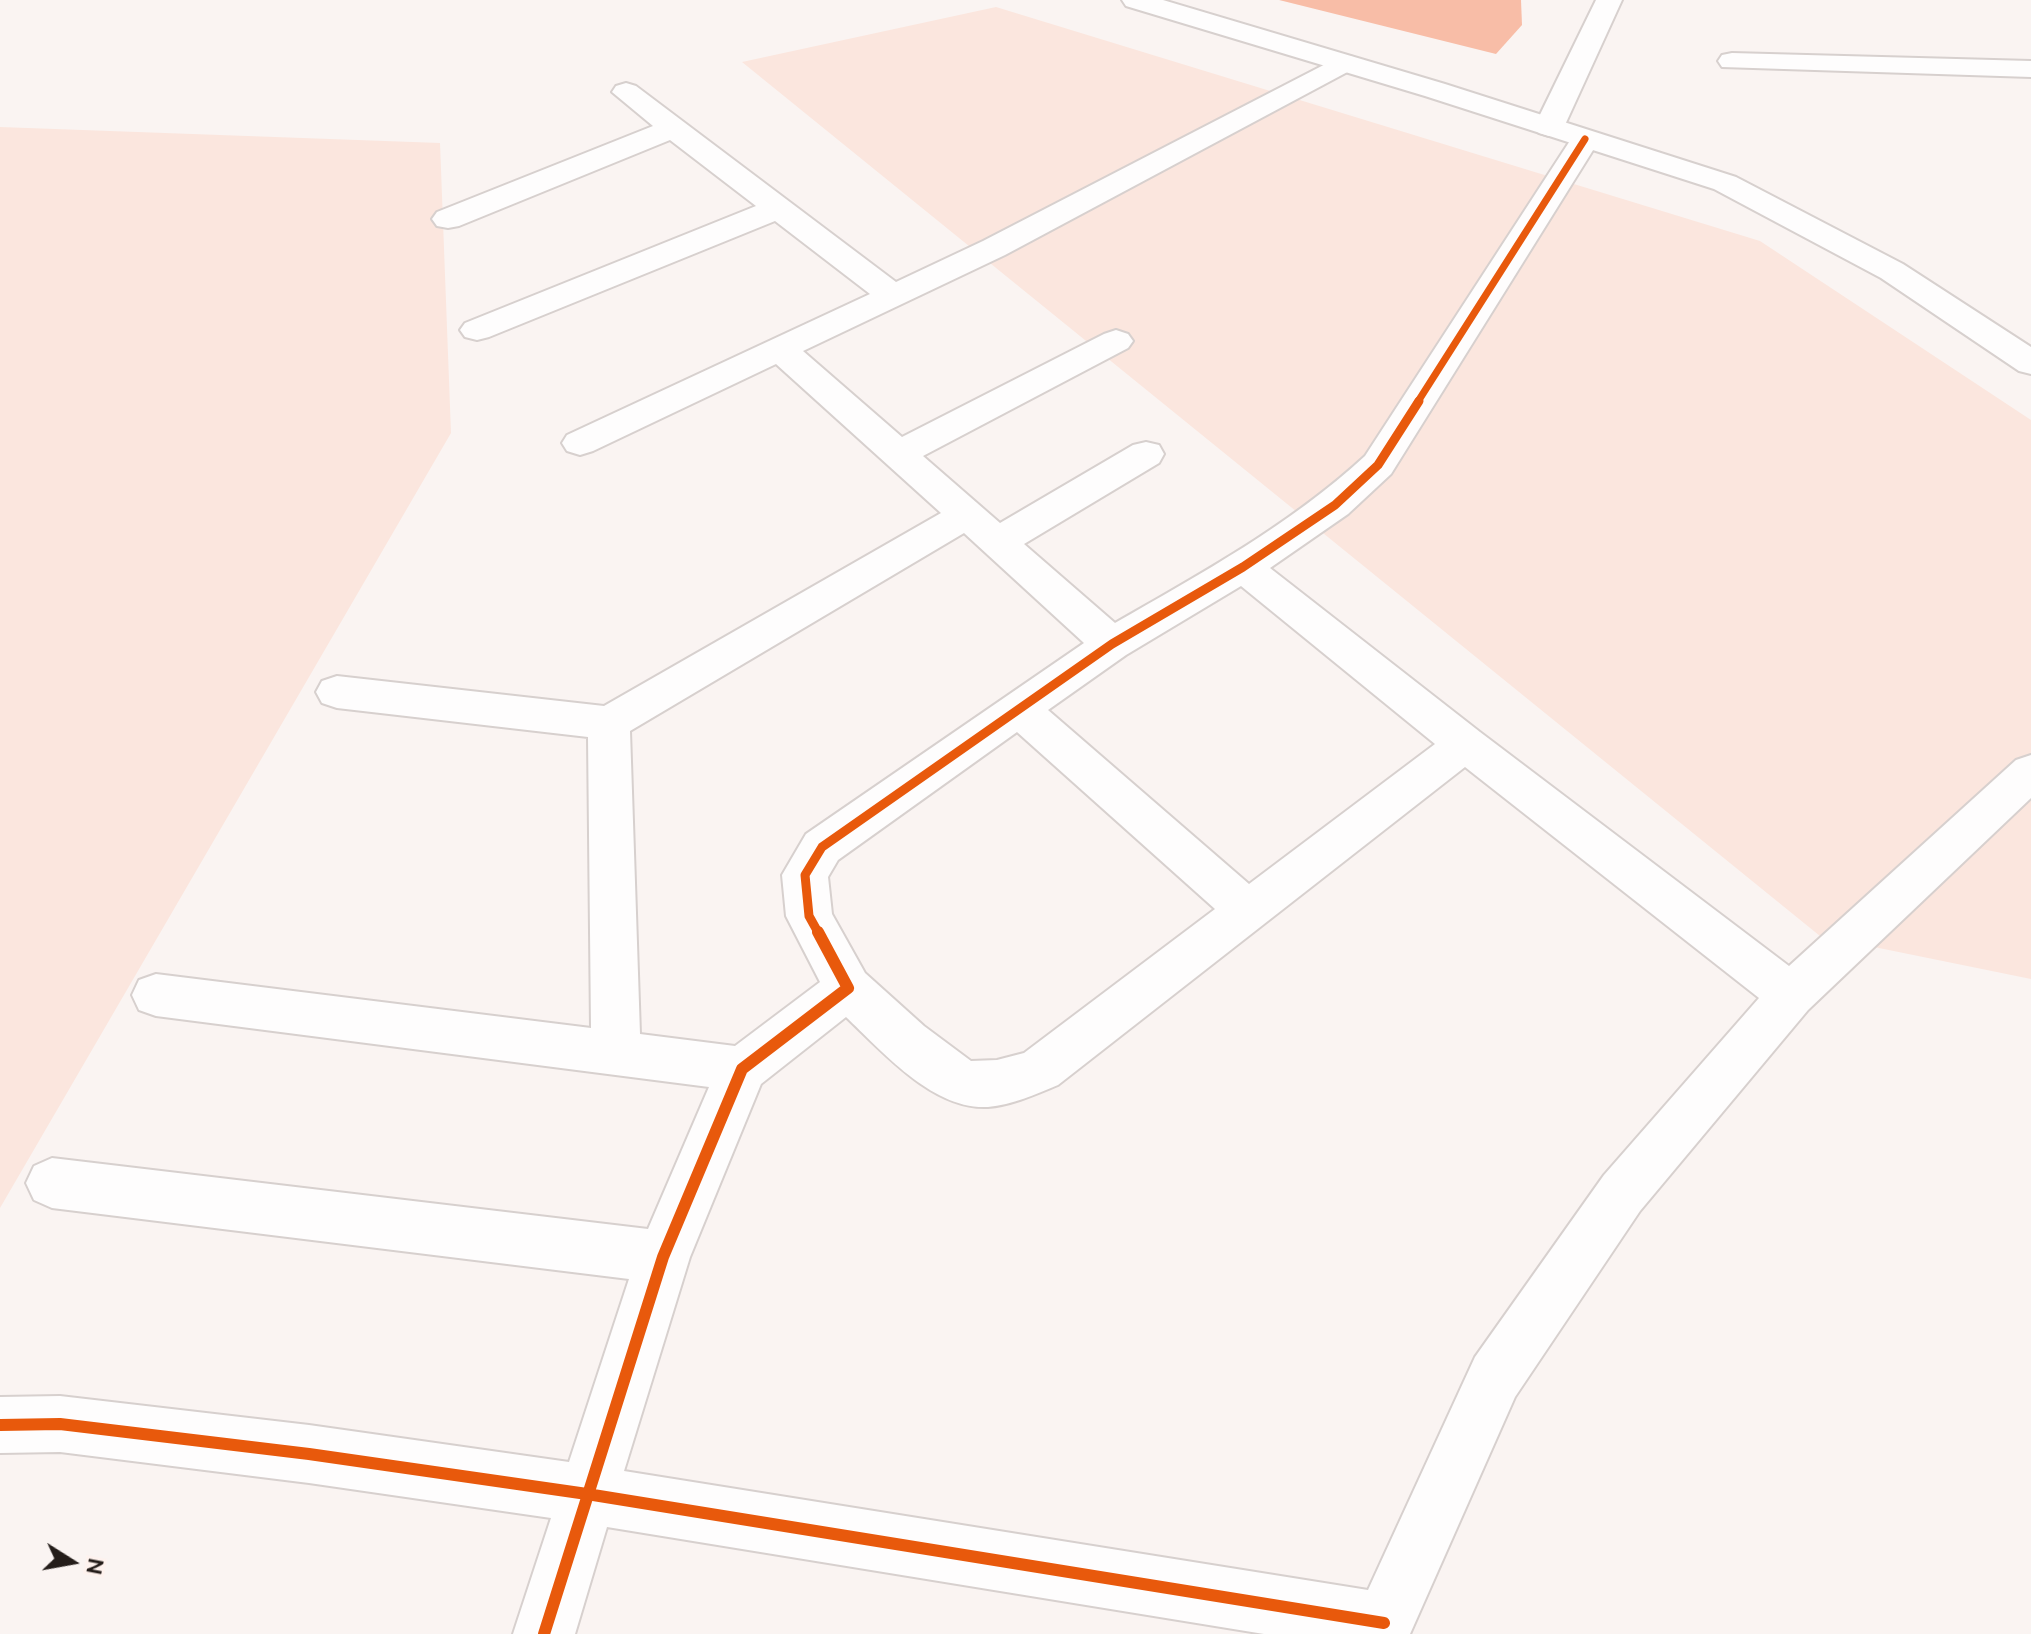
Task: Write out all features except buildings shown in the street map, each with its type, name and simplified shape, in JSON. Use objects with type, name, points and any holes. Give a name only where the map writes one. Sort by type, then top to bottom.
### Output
[{"type":"street","points":[[1135,0],[1725,183],[1892,271],[2031,363]]},
{"type":"street","points":[[1549,127],[1607,11],[1609,0]]},
{"type":"street","points":[[1732,61],[2031,69]]},
{"type":"street","points":[[580,443],[994,248],[1343,63]]},
{"type":"street","points":[[626,92],[893,295]]},
{"type":"street","points":[[448,219],[674,128]]},
{"type":"street","points":[[1465,744],[1041,1069],[1013,1081],[970,1083],[944,1071],[848,988],[809,916],[805,875],[822,847],[1112,644],[1243,567],[1335,505],[1378,465],[1585,139]]},
{"type":"street","points":[[477,330],[779,208]]},
{"type":"street","points":[[898,454],[1116,341]]},
{"type":"street","points":[[779,348],[1112,644]]},
{"type":"street","points":[[337,692],[609,723],[981,528],[1146,454]]},
{"type":"street","points":[[1243,567],[1465,744],[1791,995]]},
{"type":"street","points":[[1019,709],[1248,911]]},
{"type":"street","points":[[609,723],[616,1054]]},
{"type":"street","points":[[0,1425],[60,1424],[309,1454],[587,1494],[1382,1628],[1495,1377],[1622,1193],[1791,995],[2031,772]]},
{"type":"street","points":[[544,1634],[663,1257],[742,1069],[848,988]]},
{"type":"street","points":[[156,995],[742,1069]]},
{"type":"street","points":[[52,1183],[663,1257]]},
{"type":"shaded area","points":[[1279,0],[1521,0],[1522,25],[1496,54]]},
{"type":"shaded area","points":[[996,7],[1760,241],[2031,420],[2031,979],[1820,936],[742,62]]},
{"type":"shaded area","points":[[0,127],[440,143],[451,433],[0,1208]]},
{"type":"cycle path","points":[[544,1634],[663,1257],[742,1069],[848,988],[809,916],[805,875],[822,847],[1112,644],[1243,567],[1335,505],[1378,465],[1585,139]]},
{"type":"cycle path","points":[[0,1425],[60,1424],[309,1454],[587,1494],[1384,1623]]}]
